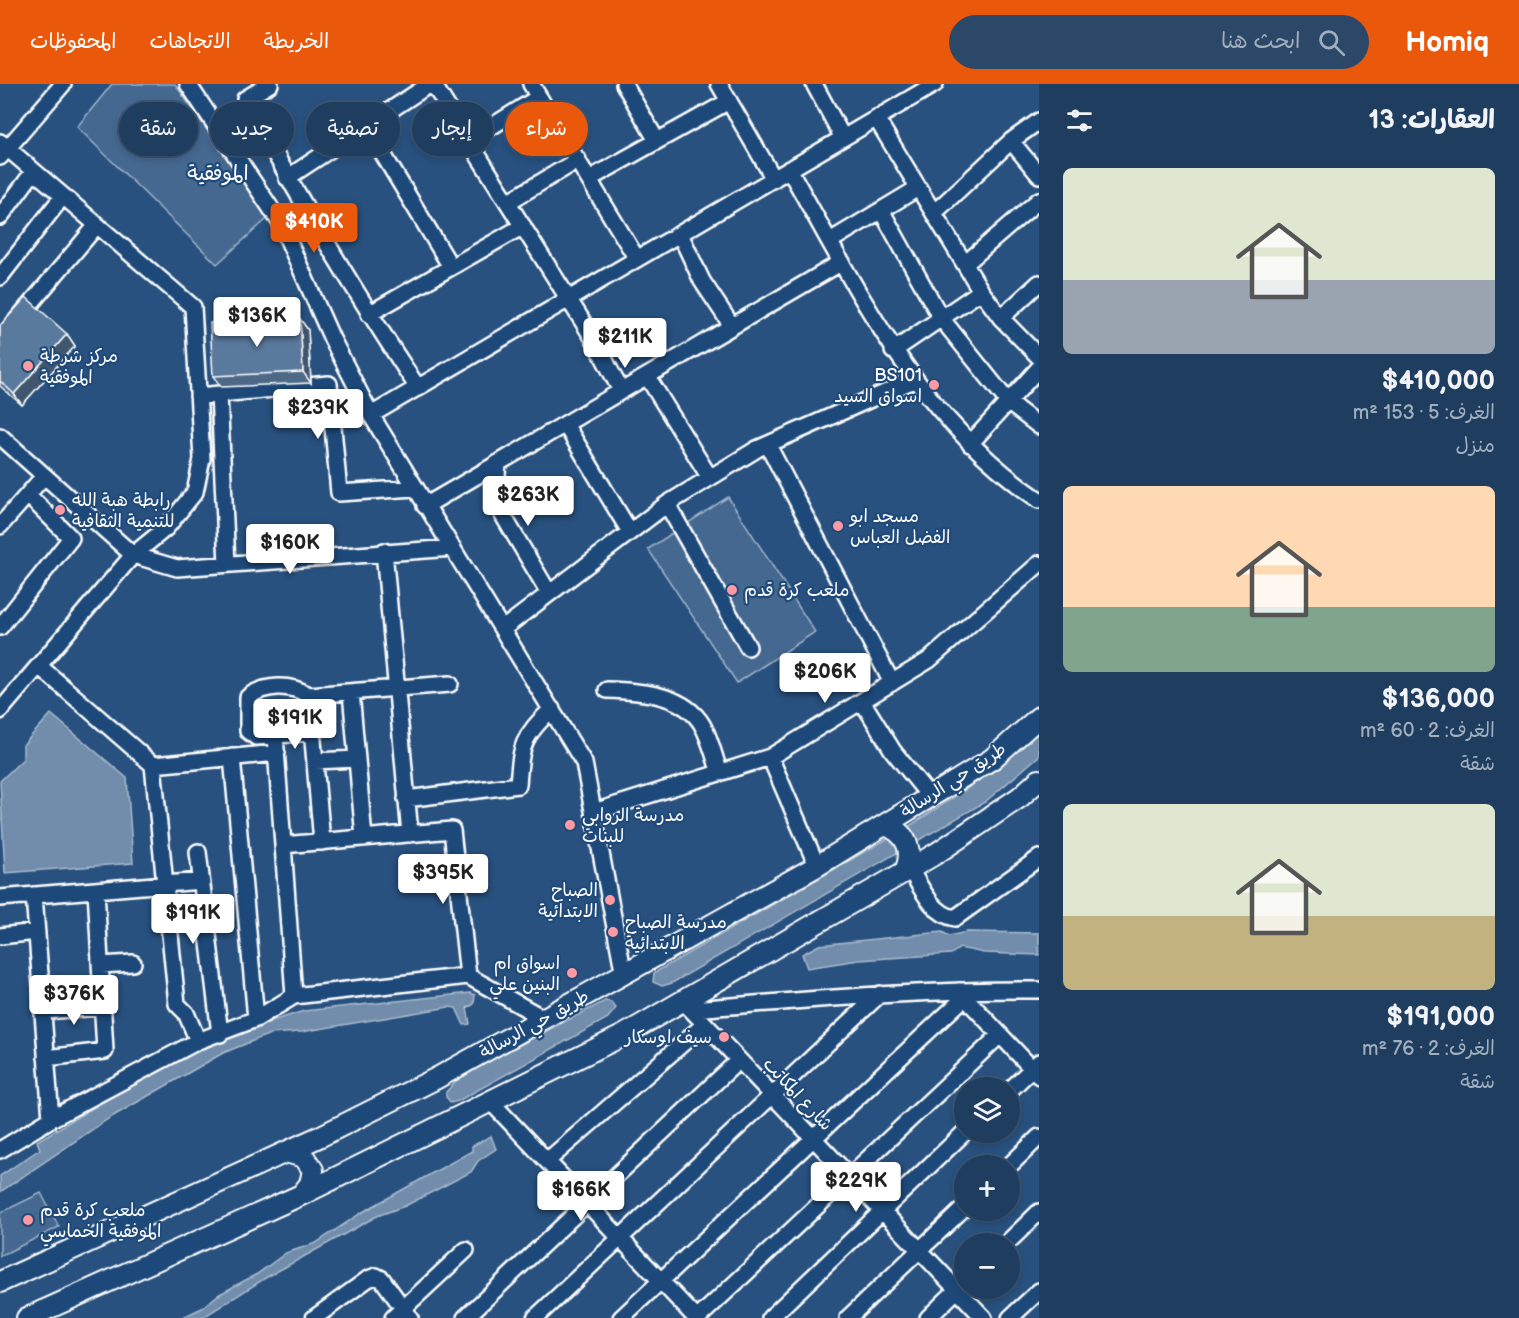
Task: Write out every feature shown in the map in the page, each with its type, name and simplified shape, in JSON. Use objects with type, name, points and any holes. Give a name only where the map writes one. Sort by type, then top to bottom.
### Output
[{"type":"main road","name":"طريق حي الرسالة","points":[[0,1282],[321,1136],[437,1078],[899,820],[992,759],[1039,717]]},
{"type":"main road","points":[[27,1318],[301,1195],[688,1005],[1020,797],[1039,780]]},
{"type":"main road","points":[[899,820],[914,839],[917,860]]},
{"type":"main road","points":[[321,1136],[317,1152],[321,1166],[333,1175],[341,1174]]},
{"type":"main road","points":[[286,1152],[304,1157],[313,1170],[310,1184],[301,1195]]},
{"type":"street","points":[[0,711],[133,555],[166,528],[195,492],[202,459],[193,308],[34,171],[2,149],[63,84]]},
{"type":"street","points":[[188,84],[280,222],[332,339],[371,416],[425,506],[504,628],[584,763],[624,975]]},
{"type":"street","points":[[245,99],[259,84]]},
{"type":"street","points":[[245,99],[270,84]]},
{"type":"street","points":[[400,104],[431,84],[444,102]]},
{"type":"street","points":[[624,84],[657,141]]},
{"type":"street","points":[[719,84],[774,178]]},
{"type":"street","points":[[814,84],[843,138]]},
{"type":"street","points":[[371,416],[934,84]]},
{"type":"street","points":[[493,123],[535,91],[637,259]]},
{"type":"street","points":[[245,99],[287,178],[369,314],[418,388]]},
{"type":"street","points":[[589,179],[729,101]]},
{"type":"street","points":[[876,118],[981,291],[1001,318],[1039,357]]},
{"type":"street","points":[[934,213],[1011,141],[1039,121]]},
{"type":"street","points":[[1011,141],[1039,175]]},
{"type":"street","points":[[287,178],[320,156]]},
{"type":"street","points":[[384,156],[450,267]]},
{"type":"street","points":[[480,156],[595,341],[621,391]]},
{"type":"street","points":[[508,202],[578,160]]},
{"type":"street","points":[[789,169],[893,351],[914,380],[970,444],[1005,477],[1039,500]]},
{"type":"street","points":[[0,217],[34,171]]},
{"type":"street","points":[[830,241],[918,188]]},
{"type":"street","points":[[0,277],[63,196]]},
{"type":"street","points":[[966,263],[1039,200]]},
{"type":"street","points":[[881,210],[941,318],[1009,403],[1039,426]]},
{"type":"street","points":[[0,340],[97,225]]},
{"type":"street","points":[[369,314],[523,226]]},
{"type":"street","points":[[680,234],[702,281],[732,326]]},
{"type":"street","points":[[425,506],[842,262]]},
{"type":"street","points":[[1001,318],[1039,283]]},
{"type":"street","points":[[893,351],[981,291]]},
{"type":"street","points":[[970,444],[1039,368]]},
{"type":"street","points":[[647,376],[710,478]]},
{"type":"street","points":[[504,628],[667,504],[768,445],[914,380]]},
{"type":"street","points":[[198,396],[329,384],[339,493],[415,488]]},
{"type":"street","points":[[219,394],[227,564]]},
{"type":"street","points":[[565,424],[630,532]]},
{"type":"street","points":[[0,436],[133,555],[177,568],[384,551],[453,548]]},
{"type":"street","points":[[768,445],[892,683]]},
{"type":"street","points":[[498,463],[495,502],[549,593]]},
{"type":"street","points":[[0,526],[44,476]]},
{"type":"street","points":[[0,627],[71,538],[28,495]]},
{"type":"street","points":[[667,504],[748,647]]},
{"type":"street","points":[[384,551],[410,834]]},
{"type":"street","points":[[594,812],[770,757],[929,660],[1039,564]]},
{"type":"street","points":[[39,666],[153,765],[177,1004],[186,1013],[198,1041]]},
{"type":"street","points":[[312,732],[256,737],[248,730],[248,697],[258,689],[294,686],[309,695],[450,684]]},
{"type":"street","points":[[607,690],[636,691],[670,700],[686,708],[700,721],[720,773]]},
{"type":"street","points":[[351,692],[364,838]]},
{"type":"street","points":[[309,695],[322,842]]},
{"type":"street","points":[[862,701],[893,752],[931,798]]},
{"type":"street","points":[[406,799],[518,785],[520,752],[529,731],[552,709]]},
{"type":"street","points":[[275,735],[294,996]]},
{"type":"street","points":[[153,765],[276,753]]},
{"type":"street","points":[[232,757],[256,1019]]},
{"type":"street","points":[[770,757],[817,866]]},
{"type":"street","points":[[315,761],[357,759]]},
{"type":"street","points":[[283,845],[452,830],[468,976]]},
{"type":"street","points":[[198,852],[220,1034]]},
{"type":"street","points":[[917,860],[930,901],[944,916],[955,918],[1039,858]]},
{"type":"street","points":[[0,898],[201,881]]},
{"type":"street","points":[[46,1058],[105,1051],[96,890]]},
{"type":"street","points":[[34,895],[51,1119]]},
{"type":"street","points":[[0,936],[37,932]]},
{"type":"street","points":[[100,965],[134,963]]},
{"type":"street","points":[[0,1150],[51,1119],[198,1041],[256,1019],[294,996],[468,976],[543,1018]]},
{"type":"street","points":[[688,1005],[880,994],[961,994],[1039,990]]},
{"type":"street","points":[[535,1318],[880,994]]},
{"type":"street","points":[[961,994],[1037,1069],[1020,1082]]},
{"type":"street","points":[[621,1318],[814,1138],[961,994]]},
{"type":"street","name":"شارع المكاتب","points":[[688,1005],[882,1211],[920,1250],[954,1280]]},
{"type":"street","points":[[43,1011],[103,1007]]},
{"type":"street","points":[[547,1161],[705,1024]]},
{"type":"street","points":[[490,1102],[697,1318],[1000,1035]]},
{"type":"street","points":[[465,1318],[739,1060]]},
{"type":"street","points":[[1020,1155],[1039,1137]]},
{"type":"street","points":[[770,1318],[954,1142]]},
{"type":"street","points":[[1017,1233],[1039,1212]]},
{"type":"street","points":[[848,1318],[954,1218]]},
{"type":"street","points":[[314,1318],[368,1279],[376,1276],[382,1279],[401,1315],[466,1250]]},
{"type":"street","points":[[1010,1318],[1039,1291]]},
{"type":"street","points":[[928,1318],[954,1293]]},
{"type":"street","name":"شارع المكاتب","points":[[970,1299],[984,1318]]},
{"type":"shaded area","points":[[112,84],[175,84],[187,102],[119,102],[119,156],[198,156],[198,117],[210,134],[210,156],[225,156],[268,218],[217,264],[77,127]]},
{"type":"shaded area","name":"ملعب كرة قدم","points":[[728,497],[815,632],[737,683],[648,549]]},
{"type":"shaded area","points":[[51,714],[127,778],[133,863],[5,873],[0,781],[23,759],[23,745]]},
{"type":"shaded area","points":[[1039,732],[1039,756],[985,802],[672,983],[662,986],[653,982],[654,973],[911,825],[985,777]]},
{"type":"shaded area","points":[[942,932],[949,936],[967,932],[1039,933],[1039,955],[984,953],[960,948],[951,954],[859,960],[807,968],[802,954],[819,945]]},
{"type":"shaded area","points":[[470,993],[475,995],[474,1004],[467,1008],[470,1024],[464,1025],[456,1008],[449,1007],[301,1032],[270,1034],[223,1053],[108,1119],[0,1192],[0,1176],[40,1149],[37,1141],[185,1053],[249,1028],[304,1011]]},
{"type":"shaded area","points":[[605,1001],[611,1002],[616,1008],[608,1018],[458,1101],[451,1103],[446,1097],[446,1092],[456,1081],[481,1065]]},
{"type":"shaded area","points":[[491,1136],[496,1149],[478,1161],[471,1172],[405,1206],[377,1216],[267,1277],[202,1318],[181,1318],[202,1308],[218,1295],[257,1274],[286,1253],[316,1243],[361,1213],[472,1151],[472,1146]]},
{"type":"shaded area","name":"ملعب كرة قدم الموفقية الخماسي","points":[[41,1193],[59,1227],[0,1256],[0,1213]]},
{"type":"building","name":"مركز شرطة الموفقية","points":[[26,297],[67,334],[14,394],[0,381],[0,326]]},
{"type":"building","points":[[300,319],[303,372],[213,376],[210,323]]},
{"type":"place","name":"مركز شرطة الموفقية","points":[[28,366]]},
{"type":"place","name":"BS101 اسواق السيد","points":[[934,385]]},
{"type":"place","name":"رابطة هبة الله للتنمية الثقافية","points":[[60,510]]},
{"type":"place","name":"مسجد ابو الفضل العباس","points":[[838,526]]},
{"type":"place","name":"ملعب كرة قدم","points":[[732,590]]},
{"type":"place","name":"مدرسة الروابي للبنات","points":[[570,825]]},
{"type":"place","name":"الصباح الابتدائية","points":[[610,900]]},
{"type":"place","name":"مدرسة الصباح الابتدائية","points":[[613,932]]},
{"type":"place","name":"اسواق ام البنين علي","points":[[572,973]]},
{"type":"place","name":"سيف اوسكار","points":[[724,1037]]},
{"type":"place","name":"ملعب كرة قدم الموفقية الخماسي","points":[[28,1220]]},
{"type":"district","name":"الموفقية","points":[[218,173]]}]
